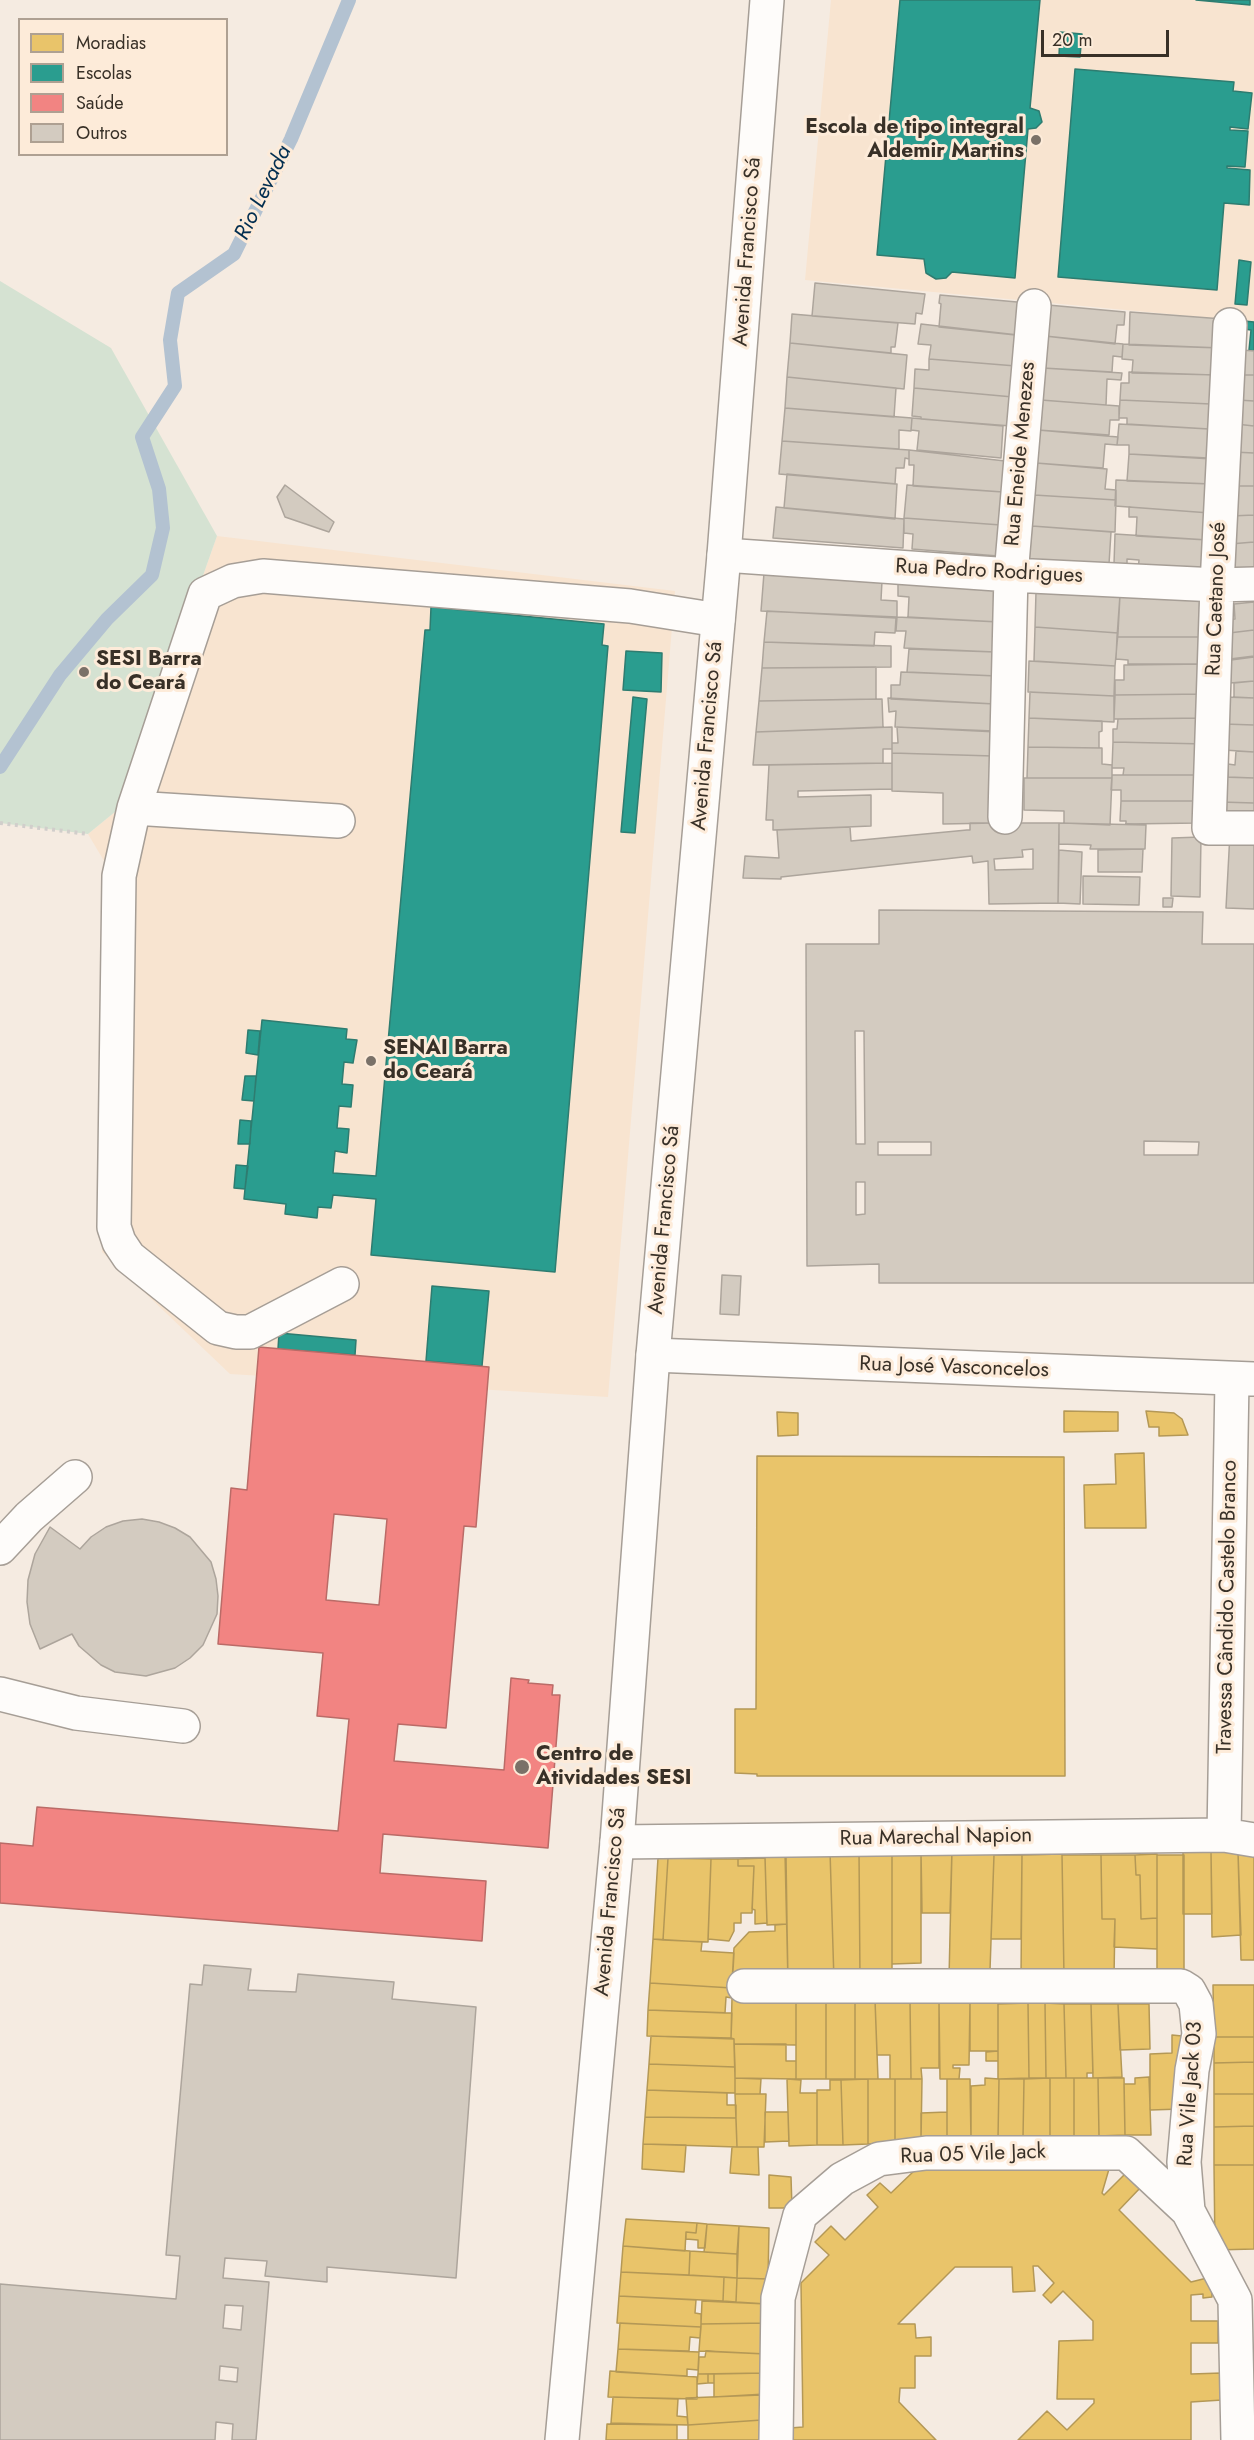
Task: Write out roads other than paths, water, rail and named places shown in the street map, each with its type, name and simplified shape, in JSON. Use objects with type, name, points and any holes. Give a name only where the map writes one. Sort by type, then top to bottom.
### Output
[{"type":"street","name":"Avenida Francisco Sá","points":[[562,2440],[617,1842],[653,1355],[724,555],[767,0]]},
{"type":"street","name":"Rua Eneide Menezes","points":[[1005,817],[1011,575],[1034,306]]},
{"type":"street","name":"Rua Caetano José","points":[[1230,325],[1217,585],[1209,828],[1254,828]]},
{"type":"street","name":"Rua Pedro Rodrigues","points":[[724,555],[1011,575],[1217,585],[1254,584]]},
{"type":"street","points":[[342,1284],[250,1332],[218,1328],[129,1257],[119,1242],[114,1227],[119,876],[134,808],[205,594],[233,581],[263,576],[630,606],[718,620]]},
{"type":"street","points":[[134,808],[338,821]]},
{"type":"street","name":"Rua José Vasconcelos","points":[[653,1355],[1243,1380]]},
{"type":"street","name":"Travessa Cândido Castelo Branco","points":[[1239,1838],[1243,1380]]},
{"type":"street","points":[[0,1548],[29,1518],[75,1477]]},
{"type":"street","points":[[0,1694],[76,1713],[183,1726]]},
{"type":"street","name":"Rua Marechal Napion","points":[[617,1842],[1239,1838]]},
{"type":"street","name":"Rua Vile Jack 03","points":[[744,1986],[1181,1986],[1189,1991],[1196,2004],[1199,2034],[1192,2070],[1184,2162],[1188,2211],[1235,2301],[1237,2439]]},
{"type":"street","name":"Rua 05 Vile Jack","points":[[776,2440],[778,2298],[800,2215],[842,2179],[879,2159],[926,2153],[1126,2153],[1188,2211]]},
{"type":"waterway","name":"Rio Levada","points":[[0,767],[60,675],[107,619],[152,575],[163,528],[159,489],[142,437],[175,386],[170,340],[178,293],[234,254],[291,139],[349,0]]},
{"type":"place","name":"Escola de tipo integral Aldemir Martins","points":[[1036,140]]},
{"type":"place","name":"SESI Barra do Ceará","points":[[84,672]]},
{"type":"place","name":"SENAI Barra do Ceará","points":[[371,1061]]},
{"type":"place","name":"Centro de Atividades SESI","points":[[522,1767]]}]
